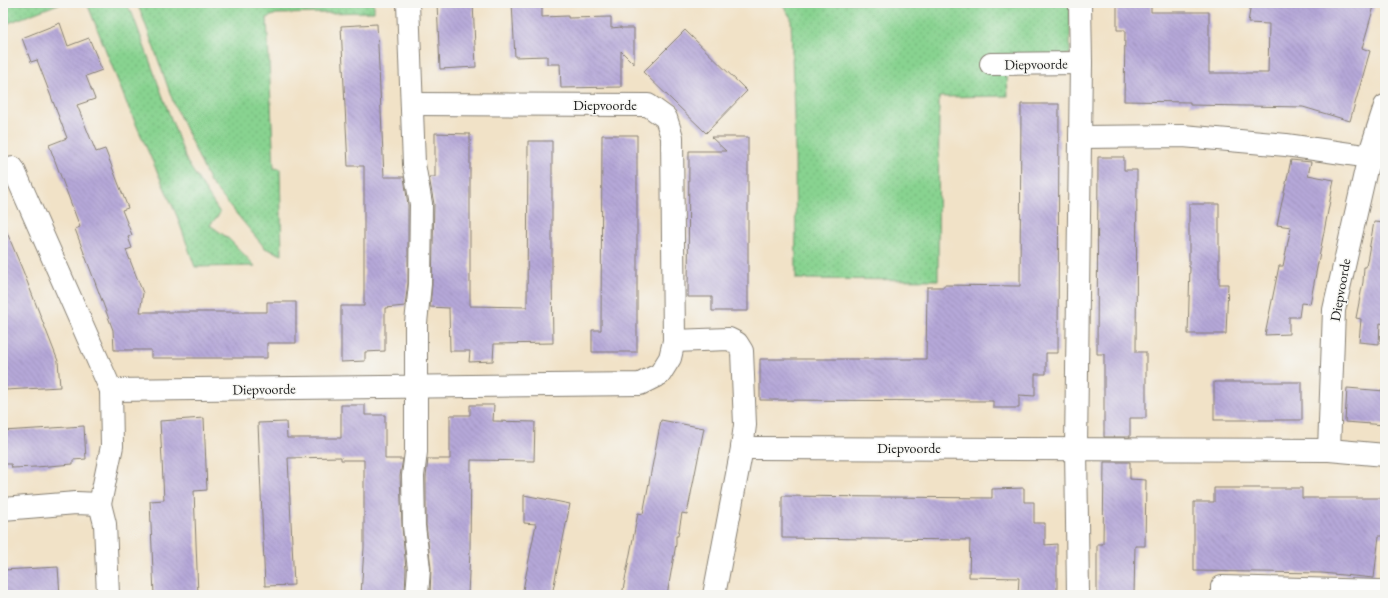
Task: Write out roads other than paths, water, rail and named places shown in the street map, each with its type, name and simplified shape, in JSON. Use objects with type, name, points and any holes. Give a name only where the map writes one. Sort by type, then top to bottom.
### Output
[{"type":"street","points":[[408,3],[413,104],[414,164],[421,204],[420,284],[416,324],[416,452],[413,476],[414,526],[419,569],[417,595]]},
{"type":"street","name":"Diepvoorde","points":[[1078,595],[1076,448],[1081,63],[1080,3]]},
{"type":"street","name":"Diepvoorde","points":[[991,64],[1081,63]]},
{"type":"street","name":"Diepvoorde","points":[[111,390],[640,384],[660,374],[670,358],[674,341],[672,136],[666,118],[648,105],[413,104]]},
{"type":"street","name":"Diepvoorde","points":[[1329,450],[1334,310],[1377,158],[1385,106]]},
{"type":"street","points":[[1080,137],[1183,136],[1286,145],[1377,158]]},
{"type":"street","points":[[3,171],[14,168],[111,390],[112,446],[100,504],[105,524],[108,595]]},
{"type":"street","points":[[674,341],[729,340],[737,343],[742,351],[745,425],[714,595]]},
{"type":"street","name":"Diepvoorde","points":[[742,448],[1329,450],[1385,455]]},
{"type":"street","points":[[3,509],[76,503],[100,504]]},
{"type":"street","points":[[1222,595],[1222,587],[1380,587]]}]
